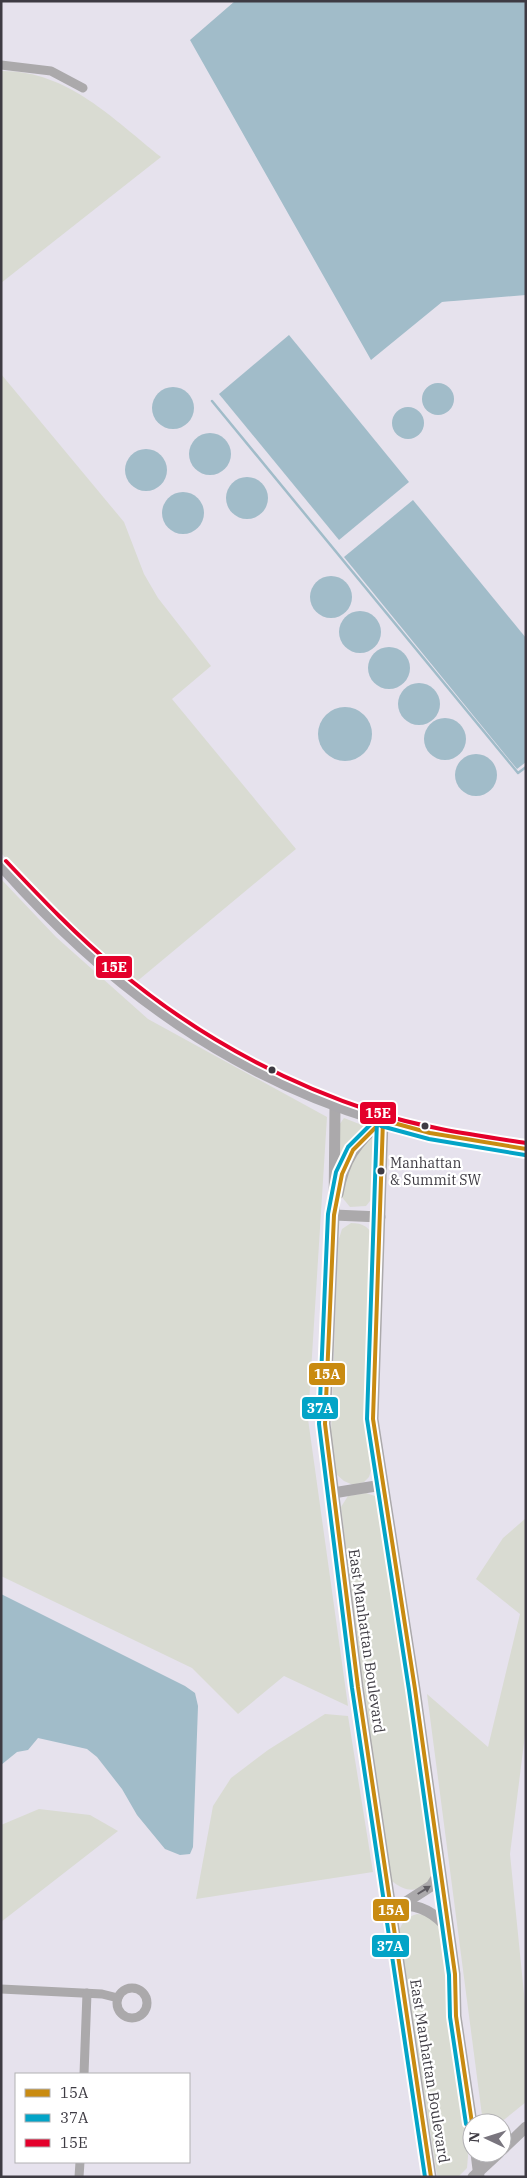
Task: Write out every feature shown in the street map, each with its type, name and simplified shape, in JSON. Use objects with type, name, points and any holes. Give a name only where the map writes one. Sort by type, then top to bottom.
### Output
[{"type":"main road","points":[[1,866],[80,947],[108,972],[159,1012],[254,1069],[335,1105],[383,1120],[439,1135],[526,1149]]},
{"type":"street","points":[[1,65],[51,71],[83,88]]},
{"type":"street","name":"East Manhattan Boulevard","points":[[335,1105],[334,1215],[325,1424],[358,1687],[431,2177]]},
{"type":"street","points":[[380,1217],[334,1215],[342,1174],[352,1150],[383,1120]]},
{"type":"street","points":[[383,1120],[373,1419],[415,1689],[454,1974],[456,2016],[470,2113]]},
{"type":"street","points":[[333,1493],[382,1485]]},
{"type":"street","points":[[390,1906],[403,1904],[431,1886],[440,1872]]},
{"type":"street","points":[[403,1904],[438,1916],[448,1929]]},
{"type":"street","points":[[1,1989],[107,1994],[118,1998]]},
{"type":"street","points":[[84,2073],[87,1993]]},
{"type":"street","points":[[512,2140],[526,2127]]},
{"type":"street","points":[[79,2177],[80,2163]]},
{"type":"street","points":[[477,2175],[488,2163]]},
{"type":"shaded area","points":[[1,71],[25,73],[47,79],[68,88],[88,99],[107,113],[161,157],[1,283]]},
{"type":"shaded area","points":[[1,374],[124,522],[144,574],[158,598],[211,666],[172,699],[296,849],[135,983],[68,924],[1,853]]},
{"type":"shaded area","points":[[1,879],[56,937],[148,1019],[327,1117],[308,1419],[348,1706],[284,1676],[238,1714],[192,1668],[1,1576]]},
{"type":"shaded area","points":[[344,1118],[367,1127],[350,1146],[338,1172],[339,1125]]},
{"type":"shaded area","points":[[375,1132],[377,1134],[374,1196],[366,1206],[350,1207],[341,1196],[349,1164]]},
{"type":"shaded area","points":[[351,1223],[366,1226],[374,1239],[367,1422],[373,1464],[369,1477],[364,1482],[353,1485],[344,1481],[336,1474],[331,1432],[338,1242],[342,1229]]},
{"type":"shaded area","points":[[366,1493],[378,1497],[380,1502],[433,1863],[432,1872],[425,1885],[413,1890],[399,1886],[392,1881],[360,1667],[341,1507],[348,1496]]},
{"type":"shaded area","points":[[526,1518],[526,1727],[510,1854],[526,2014],[526,2102],[512,2113],[482,2113],[427,1694],[488,1747],[520,1614],[476,1579],[503,1538]]},
{"type":"shaded area","points":[[325,1714],[348,1716],[373,1872],[196,1899],[213,1806],[231,1778],[268,1750]]},
{"type":"shaded area","points":[[39,1809],[90,1815],[118,1831],[1,1922],[1,1825]]},
{"type":"shaded area","points":[[417,1914],[426,1916],[438,1924],[443,1931],[463,2113],[462,2163],[467,2163],[467,2168],[458,2177],[441,2177],[437,2175],[399,1938],[401,1925],[409,1917]]},
{"type":"water","points":[[235,1],[526,1],[526,299],[442,302],[371,360],[190,40]]},
{"type":"water","points":[[289,335],[409,482],[339,540],[219,394]]},
{"type":"water","points":[[438,383],[444,384],[449,388],[453,393],[453,405],[449,410],[444,414],[438,415],[432,414],[427,410],[423,405],[422,399],[423,393],[427,388],[432,384]]},
{"type":"water","points":[[169,387],[177,387],[188,393],[194,408],[188,423],[177,429],[169,429],[158,423],[152,412],[152,404],[158,393]]},
{"type":"water","points":[[408,407],[414,408],[419,412],[423,417],[423,429],[419,434],[414,438],[408,439],[402,438],[397,434],[393,429],[392,423],[393,417],[397,412],[402,408]]},
{"type":"water","points":[[206,433],[214,433],[225,439],[231,454],[225,469],[214,475],[206,475],[195,469],[189,458],[189,450],[195,439]]},
{"type":"water","points":[[142,449],[150,449],[161,455],[167,470],[161,485],[150,491],[142,491],[131,485],[125,474],[125,466],[131,455]]},
{"type":"water","points":[[243,477],[251,477],[262,483],[268,498],[262,513],[251,519],[243,519],[232,513],[226,502],[226,494],[232,483]]},
{"type":"water","points":[[179,492],[187,492],[198,498],[204,513],[198,528],[187,534],[179,534],[168,528],[162,517],[162,509],[168,498]]},
{"type":"water","points":[[413,500],[526,638],[526,762],[517,769],[344,557]]},
{"type":"water","points":[[327,576],[335,576],[346,582],[352,597],[346,612],[335,618],[327,618],[316,612],[310,601],[310,593],[316,582]]},
{"type":"water","points":[[356,611],[364,611],[375,617],[381,632],[375,647],[364,653],[356,653],[345,647],[339,636],[339,628],[345,617]]},
{"type":"water","points":[[385,647],[393,647],[404,653],[410,668],[404,683],[393,689],[385,689],[374,683],[368,672],[368,664],[374,653]]},
{"type":"water","points":[[415,683],[423,683],[434,689],[440,704],[434,719],[423,725],[415,725],[404,719],[398,708],[398,700],[404,689]]},
{"type":"water","points":[[345,707],[355,709],[364,715],[370,724],[372,734],[370,744],[364,753],[355,759],[345,761],[335,759],[326,753],[320,744],[318,734],[320,724],[326,715],[335,709]]},
{"type":"water","points":[[441,718],[449,718],[460,724],[466,739],[460,754],[449,760],[441,760],[430,754],[424,743],[424,735],[430,724]]},
{"type":"water","points":[[472,754],[480,754],[491,760],[497,775],[491,790],[480,796],[472,796],[461,790],[455,779],[455,771],[461,760]]},
{"type":"water","points":[[1,1594],[185,1686],[195,1693],[198,1706],[193,1847],[190,1854],[180,1855],[165,1849],[137,1815],[122,1789],[97,1757],[87,1749],[38,1738],[28,1750],[17,1752],[1,1765]]},
{"type":"pier","points":[[526,295],[526,301],[444,305],[442,302]]},
{"type":"waterway","points":[[212,401],[518,773],[526,767]]},
{"type":"transit line","name":"15E","points":[[6,861],[74,930],[146,992],[206,1034],[271,1070],[339,1100],[393,1118],[430,1127],[526,1143]]},
{"type":"transit line","name":"37A","points":[[379,1116],[348,1147],[336,1172],[328,1214],[319,1424],[352,1688],[425,2177]]},
{"type":"transit line","name":"37A","points":[[377,1120],[367,1419],[409,1690],[449,1975],[450,2017],[464,2113]]},
{"type":"transit line","name":"15A","points":[[383,1120],[353,1150],[342,1174],[334,1215],[325,1424],[358,1687],[431,2177]]},
{"type":"transit line","name":"15A","points":[[383,1120],[373,1419],[415,1689],[455,1974],[456,2016],[471,2113]]},
{"type":"transit line","name":"15A","points":[[383,1120],[430,1133],[526,1149]]},
{"type":"transit line","name":"37A","points":[[381,1126],[429,1139],[525,1155]]},
{"type":"place","name":"Manhattan & Summit SW","points":[[381,1171]]}]
